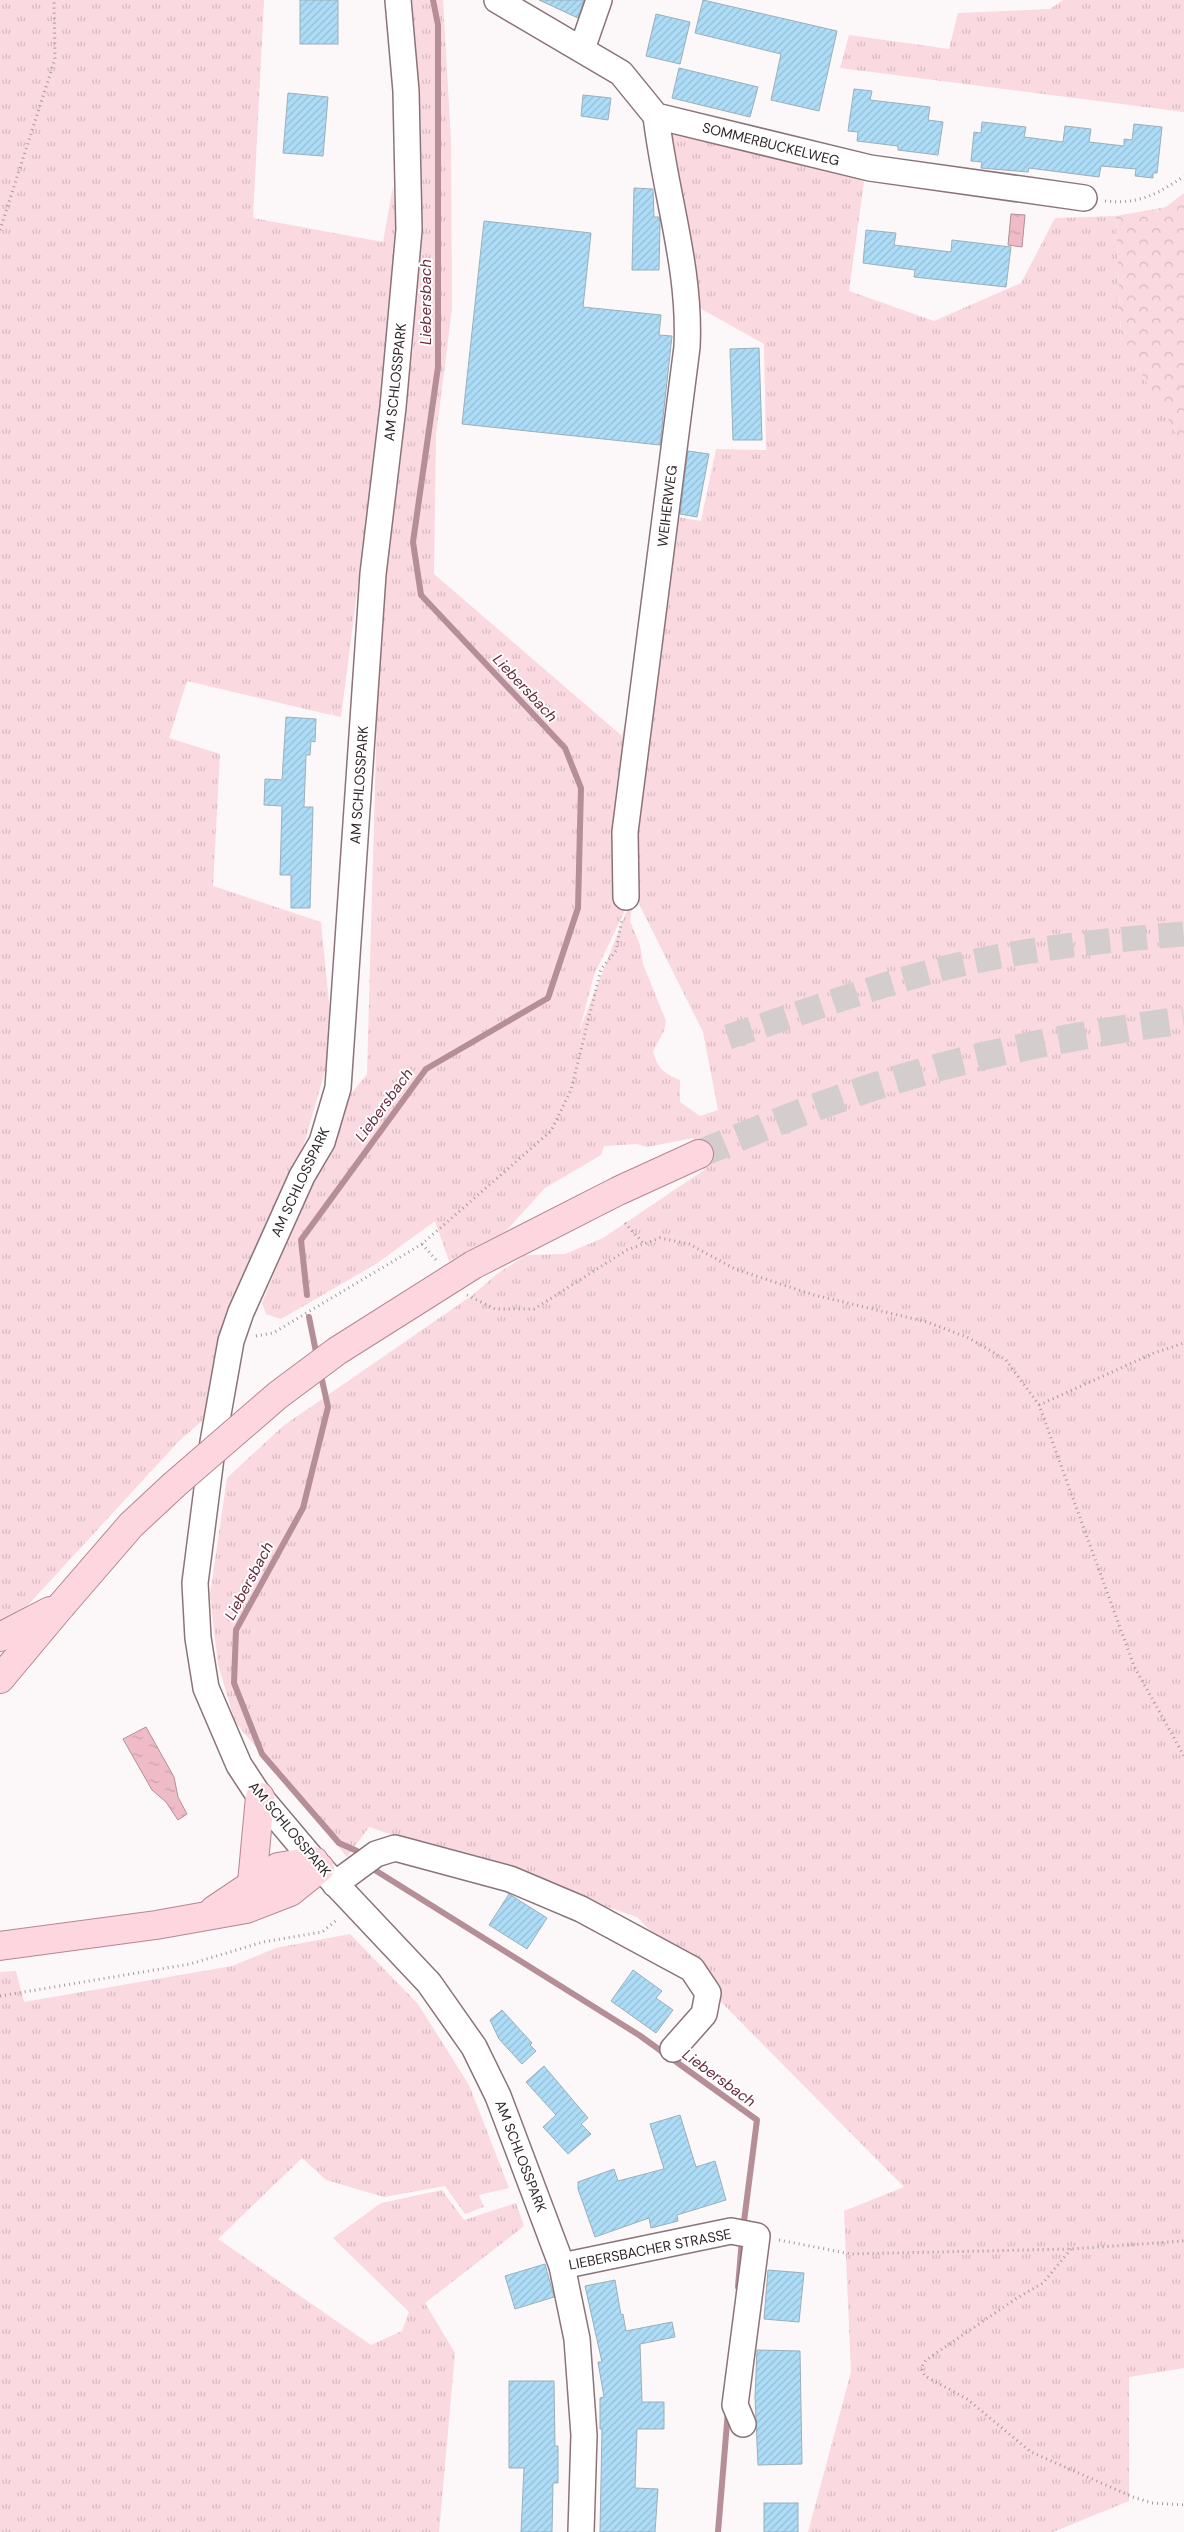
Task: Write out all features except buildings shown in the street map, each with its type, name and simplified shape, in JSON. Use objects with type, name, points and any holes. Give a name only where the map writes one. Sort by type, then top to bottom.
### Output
[{"type":"main road","points":[[0,1679],[130,1525],[278,1395],[337,1351],[618,1191],[699,1154]]},
{"type":"main road","points":[[0,1637],[61,1606]]},
{"type":"main road","points":[[252,1883],[260,1797]]},
{"type":"main road","points":[[198,1917],[225,1904],[252,1883],[278,1867],[323,1871]]},
{"type":"main road","points":[[0,1946],[198,1917],[246,1908],[270,1901],[290,1892],[323,1871]]},
{"type":"street","name":"AM SCHLOSSPARK","points":[[398,0],[406,91],[409,230],[393,407],[373,574],[338,1088],[322,1142],[298,1184],[241,1312],[231,1341],[201,1526],[195,1583],[198,1638],[206,1688],[218,1721],[238,1765],[260,1797],[323,1871],[429,1982],[474,2047],[498,2096],[545,2220]]},
{"type":"street","points":[[497,0],[622,73],[656,116]]},
{"type":"street","points":[[582,49],[599,0]]},
{"type":"street","name":"SOMMERBUCKELWEG","points":[[656,116],[870,168],[1084,198]]},
{"type":"street","name":"WEIHERWEG","points":[[626,897],[625,832],[687,347],[688,314],[675,215],[661,162],[656,116]]},
{"type":"street","points":[[323,1871],[395,1848],[510,1879],[581,1908],[692,1969],[708,1994],[704,2014],[673,2049]]},
{"type":"street","name":"LIEBERSBACHER STRASSE","points":[[545,2220],[562,2266],[577,2339],[584,2435],[581,2532]]},
{"type":"street","name":"LIEBERSBACHER STRASSE","points":[[562,2266],[731,2231],[757,2236]]},
{"type":"street","points":[[743,2424],[735,2405],[757,2236]]},
{"type":"path","points":[[0,230],[55,59],[54,0]]},
{"type":"path","points":[[1084,198],[1123,203],[1158,194],[1184,176]]},
{"type":"path","points":[[231,1341],[273,1333],[422,1244],[551,1131],[571,1090],[601,969],[616,951],[626,897]]},
{"type":"path","points":[[625,1223],[643,1243]]},
{"type":"path","points":[[467,1277],[468,1296],[495,1309],[534,1309],[627,1250],[660,1238],[689,1244],[735,1269],[805,1292],[927,1322],[969,1338],[1006,1360],[1038,1405],[1134,1666],[1184,1756]]},
{"type":"path","points":[[422,1244],[442,1266]]},
{"type":"path","points":[[1038,1405],[1154,1353],[1184,1343]]},
{"type":"path","points":[[0,1996],[190,1964],[263,1942],[322,1932],[355,1904]]},
{"type":"path","points":[[757,2236],[851,2254],[1071,2249],[1184,2241]]},
{"type":"path","points":[[1071,2249],[1043,2284],[1017,2298],[926,2360],[921,2368],[925,2376],[967,2398],[1031,2452],[1087,2478],[1152,2503],[1184,2505]]},
{"type":"green space","points":[[0,0],[264,0],[253,218],[383,242],[393,186],[398,244],[383,390],[341,717],[332,715],[331,710],[331,715],[187,681],[169,738],[220,754],[213,886],[321,922],[333,1043],[296,1172],[239,1291],[227,1399],[179,1441],[16,1618],[0,1626]]},
{"type":"green space","points":[[411,0],[443,0],[451,140],[452,309],[436,435],[434,574],[622,736],[672,516],[701,521],[716,449],[766,450],[764,344],[696,306],[668,132],[864,181],[849,291],[934,321],[1021,283],[1055,218],[1116,216],[1121,338],[1184,446],[1184,2368],[1129,2377],[1129,2501],[1053,2532],[808,2532],[851,2372],[844,2211],[904,2187],[637,1917],[369,1827],[347,1857],[235,1722],[218,1664],[210,1595],[227,1478],[283,1426],[474,1294],[497,1274],[526,1255],[565,1254],[603,1238],[704,1170],[693,1138],[647,1147],[637,1144],[604,1146],[601,1155],[545,1188],[506,1231],[449,1261],[435,1221],[376,1264],[281,1319],[266,1314],[262,1303],[345,1101],[367,1074],[380,604],[392,489],[413,348],[419,221],[407,18]],"holes":[[[634,894],[703,1032],[718,1110],[700,1116],[680,1102],[680,1080],[662,1070],[655,1057],[653,1051],[664,1031],[666,1021],[643,964],[640,945],[630,921]],[[630,902],[579,1032],[594,975]]]},
{"type":"green space","points":[[1063,0],[1184,0],[1184,112],[840,68],[849,35],[949,49],[958,13],[1050,9]]},
{"type":"green space","points":[[1184,193],[1184,447],[1121,338],[1116,216],[1166,207]]},
{"type":"green space","points":[[350,1934],[418,2004],[469,2085],[509,2188],[479,2195],[484,2207],[465,2214],[445,2186],[384,2197],[326,2180],[302,2158],[218,2239],[371,2345],[402,2331],[409,2312],[333,2238],[381,2203],[442,2190],[464,2220],[516,2203],[524,2226],[425,2303],[455,2353],[439,2532],[0,2532],[0,1972],[16,1971],[24,2002],[232,1966],[276,1948]]},
{"type":"water","points":[[1011,214],[1025,215],[1022,247],[1008,245]]},
{"type":"water","points":[[146,1727],[174,1777],[178,1797],[187,1814],[178,1820],[166,1802],[152,1790],[123,1739]]},
{"type":"waterway","name":"Liebersbach","points":[[307,1295],[301,1240],[426,1069],[548,998],[578,908],[581,788],[565,748],[421,595],[413,542],[438,367],[438,25],[433,0]]},
{"type":"waterway","name":"Liebersbach","points":[[309,1317],[317,1357]]},
{"type":"waterway","name":"Liebersbach","points":[[320,1371],[328,1407],[303,1508],[236,1630],[234,1683],[262,1754],[339,1843],[357,1851]]},
{"type":"waterway","name":"Liebersbach","points":[[370,1867],[639,2035],[757,2120],[743,2229]]},
{"type":"waterway","name":"Liebersbach","points":[[738,2287],[742,2239]]},
{"type":"waterway","name":"Liebersbach","points":[[718,2532],[728,2411]]},
{"type":"tunnel","points":[[728,1037],[868,990],[948,967],[1049,948],[1184,934]]},
{"type":"tunnel","points":[[699,1154],[825,1104],[876,1086],[937,1068],[1042,1043],[1184,1020]]}]
